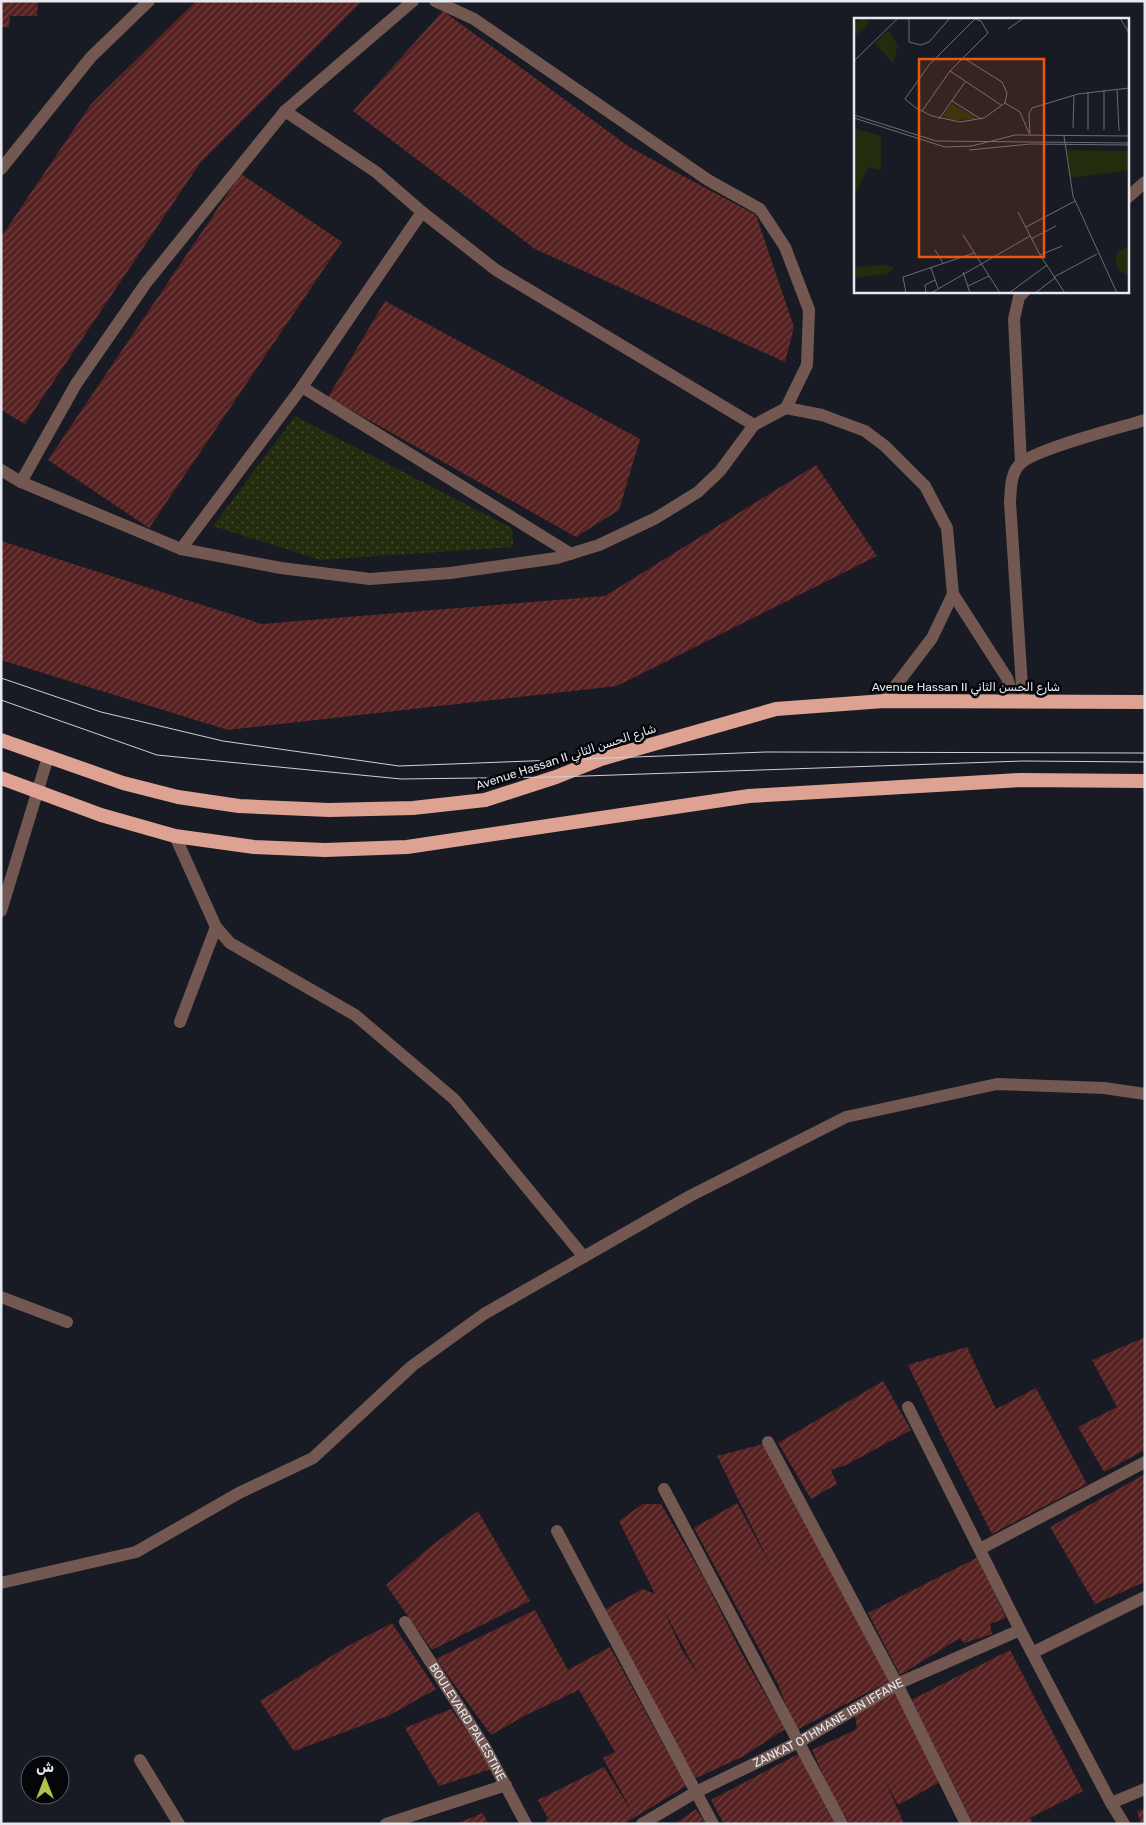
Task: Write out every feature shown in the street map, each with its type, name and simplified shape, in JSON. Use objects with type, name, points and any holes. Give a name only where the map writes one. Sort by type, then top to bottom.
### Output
[{"type":"highway","name":"Avenue Hassan II شارع الحسن الثاني","points":[[1,740],[123,782],[178,797],[239,806],[329,810],[412,808],[485,800],[556,778],[601,759],[776,709],[884,701],[1145,702]]},
{"type":"highway","points":[[1,778],[101,815],[175,836],[254,847],[326,850],[407,847],[749,796],[1020,780],[1145,781]]},
{"type":"street","points":[[1,169],[91,57],[149,1]]},
{"type":"street","points":[[21,482],[76,384],[141,291],[285,111],[413,1]]},
{"type":"street","points":[[1,470],[21,482],[181,549],[280,568],[370,579],[450,573],[526,563],[571,554],[599,545],[656,518],[698,492],[720,471],[754,426],[786,408],[807,365],[809,310],[785,247],[760,209],[708,180],[474,19],[435,1]]},
{"type":"street","points":[[285,111],[376,172],[422,212],[496,270],[754,426]]},
{"type":"street","points":[[1128,197],[1145,182]]},
{"type":"street","points":[[181,549],[302,387],[422,212]]},
{"type":"street","points":[[1021,463],[1014,319],[1019,297],[1024,292]]},
{"type":"street","points":[[302,387],[571,554]]},
{"type":"street","points":[[786,408],[822,415],[865,431],[885,446],[925,486],[947,528],[953,594],[1007,678],[1019,702]]},
{"type":"street","points":[[1019,702],[1010,502],[1013,476],[1021,463],[1039,454],[1145,420]]},
{"type":"street","points":[[884,701],[932,638],[953,594]]},
{"type":"street","points":[[1,912],[48,757]]},
{"type":"street","points":[[175,836],[216,927],[230,943],[354,1015],[454,1098],[584,1256]]},
{"type":"street","points":[[180,1022],[216,927]]},
{"type":"street","points":[[1,1584],[136,1552],[239,1493],[313,1458],[412,1366],[484,1314],[690,1196],[846,1117],[997,1084],[1104,1088],[1145,1094]]},
{"type":"street","points":[[1,1297],[67,1322]]},
{"type":"street","points":[[908,1407],[1032,1654],[1110,1803],[1124,1824]]},
{"type":"street","points":[[768,1442],[897,1684],[966,1824]]},
{"type":"street","points":[[980,1550],[1145,1462]]},
{"type":"street","points":[[664,1489],[842,1824]]},
{"type":"street","points":[[557,1532],[713,1824]]},
{"type":"street","points":[[1032,1654],[1145,1597]]},
{"type":"street","name":"BOULEVARD PALESTINE","points":[[405,1622],[486,1748],[526,1824]]},
{"type":"street","name":"ZANKAT OTHMANE IBN IFFANE","points":[[642,1824],[696,1792],[799,1742],[897,1684],[1020,1630]]},
{"type":"street","points":[[140,1760],[179,1824]]},
{"type":"street","points":[[386,1824],[506,1784]]},
{"type":"street","points":[[1110,1803],[1145,1789]]},
{"type":"green space","points":[[295,416],[512,528],[513,547],[320,560],[213,526]]},
{"type":"building","points":[[1,1],[38,1],[37,16],[10,16],[9,27],[1,27]]},
{"type":"building","points":[[196,1],[362,1],[200,163],[25,424],[1,410],[1,237],[91,104]]},
{"type":"building","points":[[443,11],[631,148],[756,215],[794,327],[785,362],[535,249],[353,111]]},
{"type":"building","points":[[241,174],[342,242],[149,528],[48,460]]},
{"type":"building","points":[[385,301],[640,439],[619,510],[576,537],[328,397]]},
{"type":"building","points":[[816,465],[877,556],[617,686],[228,730],[1,660],[1,541],[262,624],[605,596]]},
{"type":"building","points":[[1145,1337],[1145,1450],[1104,1472],[1078,1427],[1117,1407],[1092,1360]]},
{"type":"building","points":[[967,1347],[996,1409],[1036,1388],[1087,1484],[992,1534],[908,1365]]},
{"type":"building","points":[[883,1381],[911,1430],[846,1465],[831,1470],[837,1484],[811,1499],[778,1443]]},
{"type":"building","points":[[767,1443],[891,1680],[795,1731],[778,1684],[694,1528],[737,1503],[772,1568],[717,1456]]},
{"type":"building","points":[[1145,1474],[1145,1582],[1095,1604],[1050,1527]]},
{"type":"building","points":[[643,1504],[661,1504],[704,1578],[741,1652],[785,1729],[742,1757],[696,1778],[668,1730],[605,1609],[643,1589],[655,1594],[619,1521]],"holes":[[[663,1609],[698,1674],[682,1650]]]},
{"type":"building","points":[[478,1511],[530,1601],[432,1650],[386,1585],[431,1546]]},
{"type":"building","points":[[978,1557],[1006,1618],[990,1624],[992,1634],[964,1643],[960,1638],[900,1675],[868,1613]]},
{"type":"building","points":[[535,1610],[568,1670],[610,1647],[686,1786],[624,1824],[544,1824],[548,1818],[538,1800],[604,1767],[632,1812],[603,1758],[615,1752],[579,1690],[526,1715],[491,1735],[436,1659]]},
{"type":"building","points":[[392,1623],[436,1689],[390,1715],[294,1751],[260,1701],[346,1647]]},
{"type":"building","points":[[1010,1650],[1083,1791],[1030,1818],[1033,1824],[973,1824],[911,1700]]},
{"type":"building","points":[[898,1687],[942,1781],[898,1805],[886,1782],[904,1824],[850,1824],[832,1795],[812,1750],[857,1729],[855,1715]]},
{"type":"building","points":[[451,1709],[494,1768],[439,1786],[405,1728]]},
{"type":"building","points":[[802,1752],[838,1824],[724,1824],[711,1800]]},
{"type":"building","points":[[696,1809],[706,1824],[674,1824]]},
{"type":"building","points":[[1145,1809],[1145,1824],[1141,1824],[1137,1811]]},
{"type":"building","points":[[483,1813],[488,1824],[455,1824]]},
{"type":"tram line","points":[[1,678],[101,712],[223,741],[399,766],[766,752],[1145,753]]},
{"type":"tram line","points":[[1,700],[157,755],[401,779],[556,777],[1023,761],[1145,762]]}]
